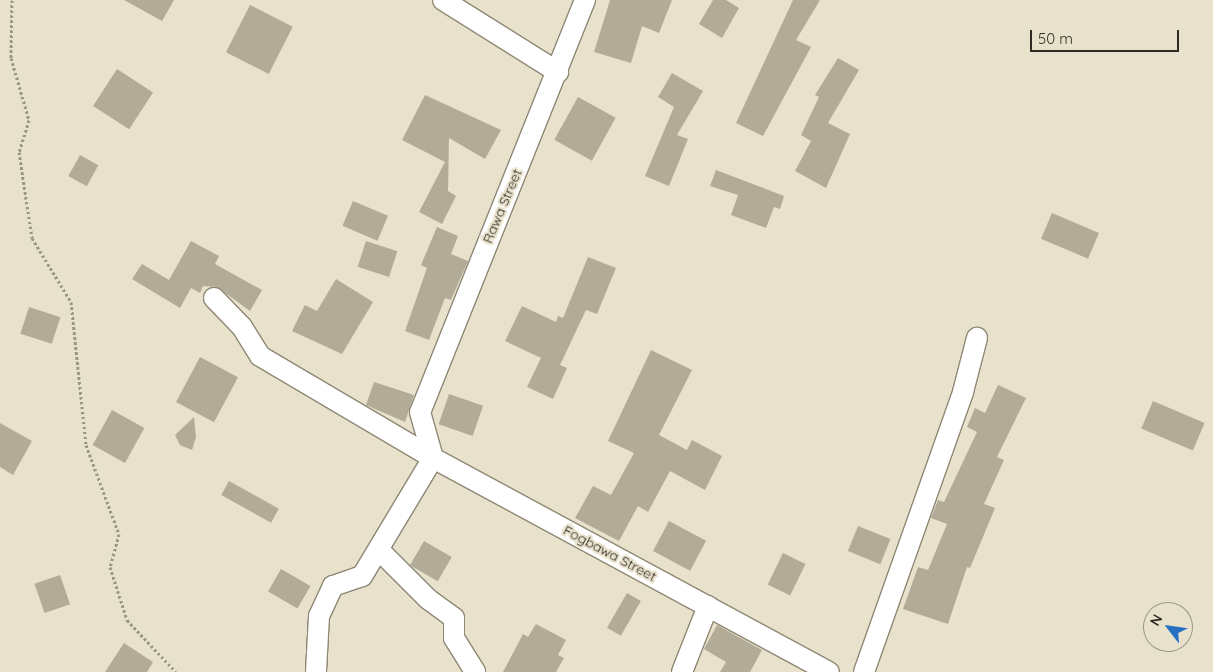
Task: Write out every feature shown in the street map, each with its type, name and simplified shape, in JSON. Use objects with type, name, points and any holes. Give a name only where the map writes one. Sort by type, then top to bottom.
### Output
[{"type":"street","points":[[443,0],[558,72]]},
{"type":"street","name":"Rawa Street","points":[[434,458],[420,412],[558,72],[585,0]]},
{"type":"street","name":"Fogbawa Street","points":[[214,298],[242,327],[260,356],[434,458],[829,672]]},
{"type":"street","points":[[864,672],[963,392],[977,338]]},
{"type":"street","points":[[316,672],[319,616],[333,586],[362,576],[434,458]]},
{"type":"street","points":[[379,550],[428,599],[454,618],[454,638],[475,672]]},
{"type":"street","points":[[682,672],[708,606]]},
{"type":"path","points":[[12,0],[11,58],[29,120],[19,152],[32,238],[71,302],[86,445],[119,534],[110,567],[127,620],[176,672]]},
{"type":"building","points":[[124,0],[174,0],[162,21]]},
{"type":"building","points":[[610,0],[672,0],[659,33],[642,26],[631,63],[594,52]]},
{"type":"building","points":[[713,0],[726,0],[739,8],[722,38],[699,24]]},
{"type":"building","points":[[793,0],[820,0],[796,40],[811,47],[763,136],[736,123]]},
{"type":"building","points":[[250,5],[293,27],[269,74],[226,52]]},
{"type":"building","points":[[838,58],[859,70],[828,123],[850,134],[826,188],[795,171],[811,141],[801,135],[819,97],[815,95]]},
{"type":"building","points":[[117,69],[153,92],[129,129],[93,106]]},
{"type":"building","points":[[672,73],[703,91],[677,135],[688,139],[669,186],[645,176],[674,107],[658,97]]},
{"type":"building","points":[[425,95],[501,130],[485,159],[449,138],[448,191],[456,196],[442,224],[419,212],[445,162],[402,140]]},
{"type":"building","points":[[578,97],[616,118],[592,161],[554,140]]},
{"type":"building","points":[[80,155],[98,165],[87,186],[68,176]]},
{"type":"building","points":[[716,170],[784,196],[780,209],[774,207],[766,228],[731,215],[738,195],[710,186]]},
{"type":"building","points":[[353,201],[388,216],[377,241],[342,226]]},
{"type":"building","points":[[1052,213],[1099,233],[1088,259],[1041,239]]},
{"type":"building","points":[[437,227],[458,236],[451,254],[468,261],[451,300],[445,298],[429,340],[405,331],[427,268],[421,265]]},
{"type":"building","points":[[191,241],[219,256],[215,264],[262,290],[250,311],[217,287],[203,286],[200,293],[191,288],[180,308],[132,279],[142,264],[169,280]]},
{"type":"building","points":[[366,241],[397,251],[389,277],[358,267]]},
{"type":"building","points":[[588,257],[616,268],[597,314],[586,310],[560,365],[567,368],[553,399],[527,387],[541,358],[505,341],[522,306],[556,322],[558,316],[563,318]]},
{"type":"building","points":[[336,279],[373,302],[342,354],[292,331],[305,305],[317,311]]},
{"type":"building","points":[[29,307],[60,317],[52,344],[20,334]]},
{"type":"building","points":[[651,350],[692,370],[659,435],[687,450],[692,440],[722,456],[705,490],[670,471],[648,512],[638,506],[619,541],[575,518],[593,486],[611,495],[634,453],[608,441]]},
{"type":"building","points":[[200,357],[238,377],[214,422],[176,402]]},
{"type":"building","points":[[374,382],[414,395],[405,422],[366,405]]},
{"type":"building","points":[[998,385],[1026,398],[997,457],[1004,460],[984,504],[995,508],[970,568],[967,567],[948,624],[903,609],[918,567],[928,570],[947,524],[931,518],[938,500],[944,502],[977,432],[967,427],[975,408],[985,413]]},
{"type":"building","points":[[449,394],[483,406],[473,436],[439,424]]},
{"type":"building","points":[[1153,401],[1205,423],[1193,450],[1141,429]]},
{"type":"building","points":[[112,410],[144,428],[125,463],[93,445]]},
{"type":"building","points":[[194,417],[196,437],[192,450],[180,445],[175,435]]},
{"type":"building","points":[[0,423],[32,441],[13,475],[0,467]]},
{"type":"building","points":[[229,481],[279,509],[271,523],[221,495]]},
{"type":"building","points":[[669,521],[706,541],[690,571],[653,551]]},
{"type":"building","points":[[858,526],[890,539],[880,564],[848,551]]},
{"type":"building","points":[[424,541],[452,557],[438,581],[410,565]]},
{"type":"building","points":[[783,553],[805,564],[790,595],[768,584]]},
{"type":"building","points":[[281,569],[310,586],[297,609],[268,592]]},
{"type":"building","points":[[60,575],[70,604],[45,613],[34,584]]},
{"type":"building","points":[[627,593],[641,601],[621,636],[607,628]]},
{"type":"building","points":[[536,624],[566,640],[558,655],[564,658],[556,672],[503,672],[523,634],[528,637]]},
{"type":"building","points":[[717,625],[762,650],[750,672],[720,672],[726,662],[704,649]]},
{"type":"building","points":[[124,643],[153,662],[147,672],[105,672]]}]
